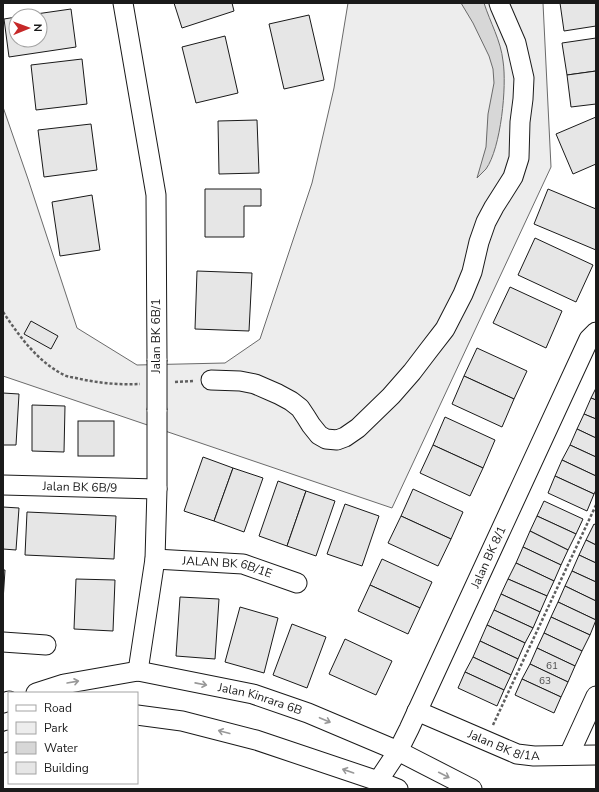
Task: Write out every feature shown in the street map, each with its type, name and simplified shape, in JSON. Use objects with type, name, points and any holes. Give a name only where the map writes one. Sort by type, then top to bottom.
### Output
[{"type":"street","name":"Jalan BK 6B/1","points":[[123,3],[156,195],[157,489],[155,559],[138,671]]},
{"type":"street","points":[[211,380],[240,381],[254,384],[278,394],[300,408],[319,435],[326,439],[337,440],[345,437],[358,428],[390,396],[412,372],[445,329],[463,294],[472,272],[479,242],[486,222],[513,178],[519,158],[520,122],[524,78],[516,43],[499,3]]},
{"type":"street","name":"Jalan BK 8/1","points":[[378,781],[398,751],[589,339],[596,332]]},
{"type":"street","name":"Jalan BK 6B/9","points":[[3,485],[157,489]]},
{"type":"street","name":"JALAN BK 6B/1E","points":[[155,559],[243,564],[297,583]]},
{"type":"street","points":[[3,642],[46,645]]},
{"type":"street","name":"Jalan Kinrara 6B","points":[[39,692],[64,684],[138,671],[253,694],[308,713],[398,751],[472,789]]},
{"type":"street","points":[[569,755],[596,696]]},
{"type":"street","name":"Jalan BK 8/1A","points":[[417,711],[517,754],[534,756],[596,755]]},
{"type":"street","points":[[138,715],[182,721],[256,740],[398,789]]},
{"type":"path","points":[[3,312],[27,346],[44,362],[65,376],[91,382],[145,384]]},
{"type":"path","points":[[174,382],[211,380]]},
{"type":"path","points":[[485,741],[596,505]]},
{"type":"green space","points":[[348,3],[543,3],[551,167],[392,508],[3,376],[3,107],[77,328],[137,365],[225,363],[260,339],[312,183],[334,88]]},
{"type":"water","points":[[461,3],[484,3],[498,39],[502,54],[504,72],[502,116],[496,147],[486,169],[477,178],[486,147],[488,114],[494,83],[493,69],[489,56],[473,23]]},
{"type":"building","points":[[174,3],[232,3],[234,11],[182,28]]},
{"type":"building","points":[[560,3],[596,3],[596,26],[564,31]]},
{"type":"building","points":[[71,9],[76,47],[9,57],[4,19],[8,18],[8,48],[48,48],[48,12]]},
{"type":"building","points":[[309,15],[324,80],[284,89],[269,24]]},
{"type":"building","points":[[225,36],[238,93],[196,103],[182,47]]},
{"type":"building","points":[[596,38],[596,71],[567,75],[562,43]]},
{"type":"building","points":[[82,59],[87,104],[36,110],[31,65]]},
{"type":"building","points":[[596,71],[596,104],[571,107],[567,75]]},
{"type":"building","points":[[596,117],[596,164],[573,174],[556,134]]},
{"type":"building","points":[[257,120],[259,173],[219,174],[218,121]]},
{"type":"building","points":[[91,124],[97,170],[44,177],[38,130]]},
{"type":"building","points":[[205,189],[261,189],[261,206],[244,206],[244,237],[205,237]]},
{"type":"building","points":[[548,189],[596,209],[596,250],[534,224]]},
{"type":"building","points":[[92,195],[100,250],[60,256],[52,202]]},
{"type":"building","points":[[535,238],[593,265],[576,302],[518,275]]},
{"type":"building","points":[[197,271],[252,273],[249,331],[195,329]]},
{"type":"building","points":[[510,287],[562,311],[546,348],[493,323]]},
{"type":"building","points":[[31,321],[58,336],[51,349],[24,334]]},
{"type":"building","points":[[477,348],[527,371],[514,399],[464,376]]},
{"type":"building","points":[[464,376],[514,399],[502,427],[452,404]]},
{"type":"building","points":[[596,388],[596,400],[591,398]]},
{"type":"building","points":[[3,393],[19,394],[16,445],[3,445]]},
{"type":"building","points":[[591,398],[596,400],[596,419],[584,414]]},
{"type":"building","points":[[32,405],[65,406],[64,452],[32,451]]},
{"type":"building","points":[[584,414],[596,419],[596,438],[577,429]]},
{"type":"building","points":[[445,417],[495,440],[483,468],[433,445]]},
{"type":"building","points":[[78,421],[114,421],[114,456],[78,456]]},
{"type":"building","points":[[577,429],[596,438],[596,457],[570,445]]},
{"type":"building","points":[[433,445],[483,468],[470,496],[420,473]]},
{"type":"building","points":[[570,445],[596,457],[596,476],[562,460]]},
{"type":"building","points":[[203,457],[233,468],[214,521],[184,511]]},
{"type":"building","points":[[562,460],[596,476],[596,490],[594,494],[555,476]]},
{"type":"building","points":[[233,468],[263,478],[244,532],[214,521]]},
{"type":"building","points":[[555,476],[594,494],[587,511],[548,493]]},
{"type":"building","points":[[278,481],[306,491],[287,546],[259,536]]},
{"type":"building","points":[[413,489],[463,512],[451,539],[401,516]]},
{"type":"building","points":[[306,491],[335,501],[316,556],[287,546]]},
{"type":"building","points":[[544,501],[583,519],[576,534],[537,516]]},
{"type":"building","points":[[345,504],[379,516],[362,566],[327,554]]},
{"type":"building","points":[[3,507],[19,508],[16,550],[3,549]]},
{"type":"building","points":[[27,512],[116,516],[114,559],[25,555]]},
{"type":"building","points":[[401,516],[451,539],[438,566],[388,543]]},
{"type":"building","points":[[537,516],[576,534],[568,550],[530,531]]},
{"type":"building","points":[[594,524],[596,525],[596,545],[586,540]]},
{"type":"building","points":[[530,531],[568,550],[561,565],[523,547]]},
{"type":"building","points":[[586,540],[596,545],[596,563],[579,555]]},
{"type":"building","points":[[523,547],[561,565],[554,581],[516,563]]},
{"type":"building","points":[[579,555],[596,563],[596,582],[572,571]]},
{"type":"building","points":[[382,559],[432,582],[420,608],[370,585]]},
{"type":"building","points":[[516,563],[554,581],[547,596],[508,579]]},
{"type":"building","points":[[3,570],[5,570],[3,601]]},
{"type":"building","points":[[572,571],[596,582],[596,601],[565,586]]},
{"type":"building","points":[[76,579],[115,580],[113,631],[74,629]]},
{"type":"building","points":[[508,579],[547,596],[540,612],[501,594]]},
{"type":"building","points":[[370,585],[420,608],[408,634],[358,611]]},
{"type":"building","points":[[565,586],[596,601],[596,620],[558,602]]},
{"type":"building","points":[[501,594],[540,612],[533,628],[494,610]]},
{"type":"building","points":[[180,597],[219,599],[215,659],[176,656]]},
{"type":"building","points":[[558,602],[596,620],[590,635],[551,617]]},
{"type":"building","points":[[240,607],[278,618],[264,673],[225,662]]},
{"type":"building","points":[[494,610],[533,628],[525,643],[487,625]]},
{"type":"building","points":[[551,617],[590,635],[582,651],[544,633]]},
{"type":"building","points":[[292,624],[326,637],[307,688],[273,675]]},
{"type":"building","points":[[487,625],[525,643],[518,659],[480,641]]},
{"type":"building","points":[[544,633],[582,651],[575,666],[537,648]]},
{"type":"building","points":[[345,639],[392,661],[376,695],[329,674]]},
{"type":"building","points":[[480,641],[518,659],[511,675],[473,657]]},
{"type":"building","points":[[537,648],[575,666],[568,682],[530,664]]},
{"type":"building","points":[[473,657],[511,675],[504,690],[465,672]]},
{"type":"building","points":[[530,664],[568,682],[561,697],[522,679]]},
{"type":"building","points":[[465,672],[504,690],[497,706],[458,688]]},
{"type":"building","points":[[522,679],[561,697],[554,713],[515,695]]}]
